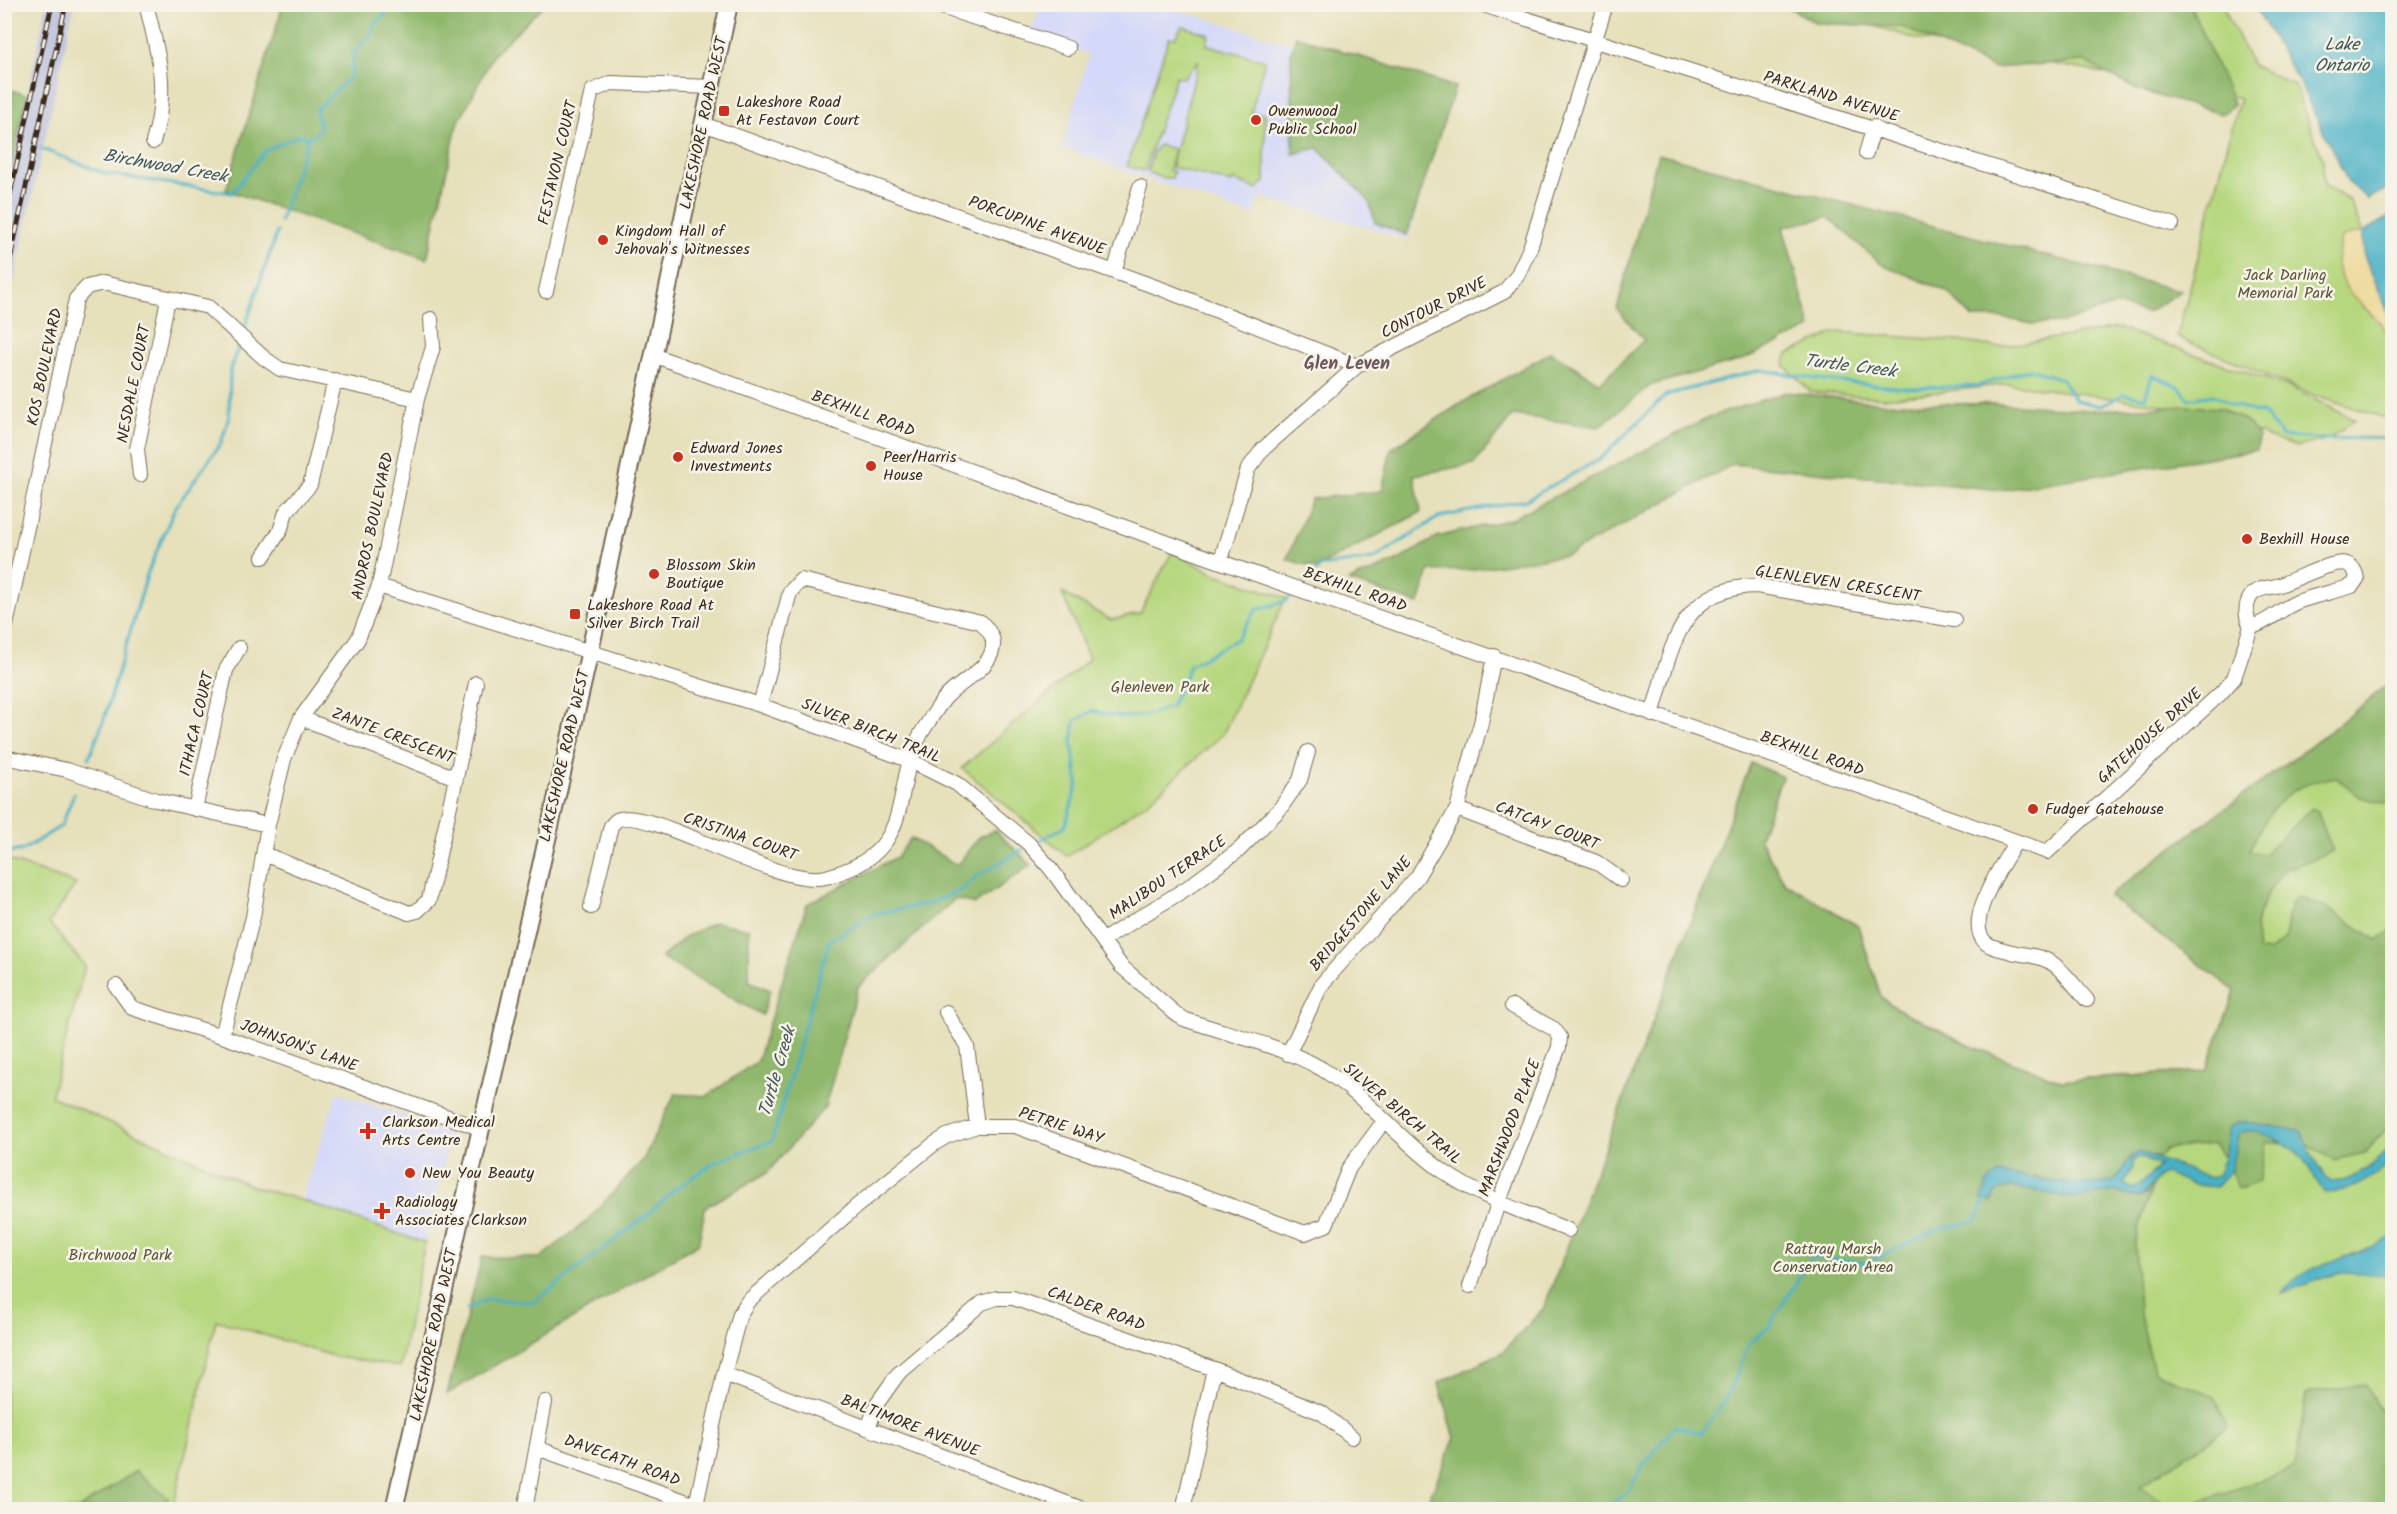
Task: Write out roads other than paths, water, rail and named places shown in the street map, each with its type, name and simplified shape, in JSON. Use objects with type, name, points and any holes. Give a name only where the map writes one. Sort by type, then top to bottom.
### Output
[{"type":"main road","name":"LAKESHORE ROAD WEST","points":[[394,1508],[479,1128],[590,651],[729,4]]},
{"type":"street","points":[[146,4],[162,75],[160,120],[153,142]]},
{"type":"street","points":[[932,4],[1068,48]]},
{"type":"street","name":"PARKLAND AVENUE","points":[[1480,4],[1874,127],[2172,224]]},
{"type":"street","name":"CONTOUR DRIVE","points":[[1221,560],[1248,469],[1254,458],[1357,366],[1504,292],[1517,276],[1530,248],[1606,4]]},
{"type":"street","name":"FESTAVON COURT","points":[[546,291],[592,91],[611,82],[711,87]]},
{"type":"street","name":"PORCUPINE AVENUE","points":[[703,124],[1114,272],[1357,366]]},
{"type":"street","points":[[1866,153],[1874,127]]},
{"type":"street","points":[[1114,272],[1140,187]]},
{"type":"street","name":"KOS BOULEVARD","points":[[4,635],[76,299],[87,287],[103,283],[208,307],[264,358],[280,369],[417,399]]},
{"type":"street","name":"NESDALE COURT","points":[[140,475],[137,449],[168,298]]},
{"type":"street","name":"ANDROS BOULEVARD","points":[[222,1036],[253,916],[268,825],[284,759],[301,718],[358,639],[379,586],[417,399],[433,347],[431,319]]},
{"type":"street","name":"BEXHILL ROAD","points":[[653,355],[1204,556],[1494,656],[1652,715],[2015,843],[2047,852]]},
{"type":"street","points":[[263,557],[280,531],[286,512],[310,486],[335,380]]},
{"type":"street","name":"GATEHOUSE DRIVE","points":[[2047,852],[2221,693],[2234,678],[2251,627],[2246,618],[2246,606],[2251,595],[2257,590],[2292,582],[2340,563],[2355,569],[2357,579],[2352,586],[2299,601],[2251,627]]},
{"type":"street","name":"CRISTINA COURT","points":[[591,907],[611,826],[617,820],[624,818],[649,821],[786,873],[824,877],[878,852],[893,832],[911,761],[925,727],[946,697],[991,656],[994,644],[991,634],[981,622],[801,580],[790,592],[760,705]]},
{"type":"street","name":"SILVER BIRCH TRAIL","points":[[379,586],[760,705],[911,761],[957,784],[1016,832],[1051,869],[1121,966],[1184,1020],[1288,1054],[1322,1069],[1361,1099],[1442,1171],[1474,1191],[1568,1230]]},
{"type":"street","name":"GLENLEVEN CRESCENT","points":[[1652,715],[1675,642],[1684,622],[1696,606],[1716,593],[1733,586],[1757,586],[1954,620]]},
{"type":"street","name":"ITHACA COURT","points":[[195,809],[226,670],[239,648]]},
{"type":"street","name":"BRIDGESTONE LANE","points":[[1288,1054],[1322,984],[1417,878],[1457,809],[1479,733],[1494,656]]},
{"type":"street","points":[[456,777],[476,683]]},
{"type":"street","name":"ZANTE CRESCENT","points":[[264,854],[409,913],[417,911],[429,900],[456,777],[301,718]]},
{"type":"street","name":"MALIBOU TERRACE","points":[[1103,940],[1197,881],[1239,850],[1279,810],[1300,780],[1308,752]]},
{"type":"street","points":[[4,757],[67,770],[156,800],[268,825]]},
{"type":"street","name":"CATCAY COURT","points":[[1457,809],[1596,862],[1621,880]]},
{"type":"street","points":[[2015,843],[1994,880],[1978,917],[1978,930],[1986,943],[2038,957],[2055,965],[2086,1000]]},
{"type":"street","name":"JOHNSON'S LANE","points":[[116,986],[132,1008],[222,1036],[479,1128]]},
{"type":"street","name":"MARSHWOOD PLACE","points":[[1470,1286],[1499,1201],[1559,1047],[1560,1037],[1554,1029],[1512,1006]]},
{"type":"street","points":[[946,1012],[967,1046],[977,1126]]},
{"type":"street","name":"PETRIE WAY","points":[[696,1507],[724,1374],[740,1314],[760,1287],[924,1150],[947,1136],[977,1126],[1016,1126],[1305,1233],[1326,1225],[1349,1168],[1384,1121]]},
{"type":"street","name":"CALDER ROAD","points":[[868,1428],[878,1402],[898,1374],[982,1303],[997,1298],[1023,1300],[1214,1370],[1322,1413],[1352,1437]]},
{"type":"street","points":[[1183,1509],[1214,1370]]},
{"type":"street","name":"BALTIMORE AVENUE","points":[[724,1374],[1085,1509]]},
{"type":"street","points":[[525,1509],[545,1402]]},
{"type":"street","name":"DAVECATH ROAD","points":[[537,1448],[696,1507]]},
{"type":"water","name":"Lake Ontario","points":[[2254,5],[2392,5],[2392,186],[2368,199],[2348,182],[2299,82]]},
{"type":"water","points":[[2392,215],[2392,321],[2364,255],[2363,232]]},
{"type":"water","points":[[2240,1121],[2301,1131],[2320,1170],[2329,1179],[2336,1181],[2354,1177],[2392,1146],[2392,1163],[2353,1187],[2326,1193],[2297,1152],[2263,1134],[2246,1132],[2239,1133],[2231,1170],[2216,1187],[2194,1185],[2165,1173],[2139,1198],[2116,1191],[2075,1198],[2011,1187],[1996,1192],[1992,1202],[1982,1200],[1987,1183],[1999,1174],[2070,1184],[2115,1181],[2131,1157],[2139,1152],[2210,1178],[2218,1174],[2224,1157],[2229,1127]],"holes":[[[2139,1157],[2160,1166],[2132,1189],[2123,1184],[2133,1169],[2133,1161]]]},
{"type":"water","points":[[2392,1236],[2392,1275],[2337,1273],[2282,1293],[2304,1273],[2379,1244]]},
{"type":"waterway","name":"Birchwood Creek","points":[[42,149],[107,174],[232,193],[265,151],[298,135],[311,137],[318,131],[320,128],[316,110],[351,76],[354,52],[373,33],[374,24],[384,16],[392,4]]},
{"type":"waterway","points":[[280,221],[308,138]]},
{"type":"waterway","points":[[245,327],[277,232]]},
{"type":"waterway","points":[[89,758],[104,719],[148,572],[175,508],[221,443],[229,417],[230,370],[239,345]]},
{"type":"waterway","name":"Turtle Creek","points":[[1305,582],[1321,566],[1374,559],[1439,517],[1526,500],[1600,459],[1666,395],[1761,370],[1824,380],[1905,388],[1977,386],[2030,369],[2062,379],[2075,400],[2100,406],[2124,394],[2145,398],[2152,375],[2178,386],[2189,399],[2213,395],[2233,405],[2264,414],[2282,436],[2310,439],[2392,439]]},
{"type":"waterway","name":"Turtle Creek","points":[[1039,841],[1065,826],[1078,783],[1072,743],[1075,721],[1092,711],[1113,716],[1132,717],[1151,714],[1171,706],[1190,665],[1237,639],[1256,610],[1286,601],[1291,596]]},
{"type":"waterway","points":[[4,853],[23,850],[61,826],[74,794]]},
{"type":"waterway","name":"Turtle Creek","points":[[467,1309],[487,1299],[534,1302],[646,1216],[675,1189],[717,1161],[772,1141],[829,941],[874,914],[928,904],[963,889],[977,876],[1022,850]]},
{"type":"waterway","points":[[1602,1510],[1628,1492],[1644,1464],[1675,1426],[1701,1433],[1724,1402],[1751,1341],[1768,1328],[1812,1257],[1868,1263],[1933,1231],[1977,1220],[1986,1199]]},
{"type":"waterway","points":[[2384,1510],[2392,1481]]},
{"type":"railway","points":[[4,222],[52,4]]},
{"type":"railway","points":[[4,287],[66,4]]},
{"type":"place","name":"Lakeshore Road At Festavon Court","points":[[724,111]]},
{"type":"place","name":"Owenwood Public School","points":[[1256,120]]},
{"type":"place","name":"Kingdom Hall of Jehovah's Witnesses","points":[[603,240]]},
{"type":"place","name":"Edward Jones Investments","points":[[678,457]]},
{"type":"place","name":"Peer/Harris House","points":[[871,466]]},
{"type":"place","name":"Bexhill House","points":[[2247,539]]},
{"type":"place","name":"Blossom Skin Boutique","points":[[654,574]]},
{"type":"place","name":"Lakeshore Road At Silver Birch Trail","points":[[575,614]]},
{"type":"place","name":"Fudger Gatehouse","points":[[2033,809]]},
{"type":"place","name":"Clarkson Medical Arts Centre","points":[[368,1131]]},
{"type":"place","name":"New You Beauty","points":[[410,1173]]},
{"type":"place","name":"Radiology Associates Clarkson","points":[[382,1211]]},
{"type":"district","name":"Glen Leven","points":[[1347,364]]},
{"type":"park label","name":"Jack Darling Memorial Park","points":[[2285,284]]},
{"type":"park label","name":"Glenleven Park","points":[[1160,687]]},
{"type":"park label","name":"Birchwood Park","points":[[120,1255]]},
{"type":"park label","name":"Rattray Marsh Conservation Area","points":[[1833,1258]]}]
